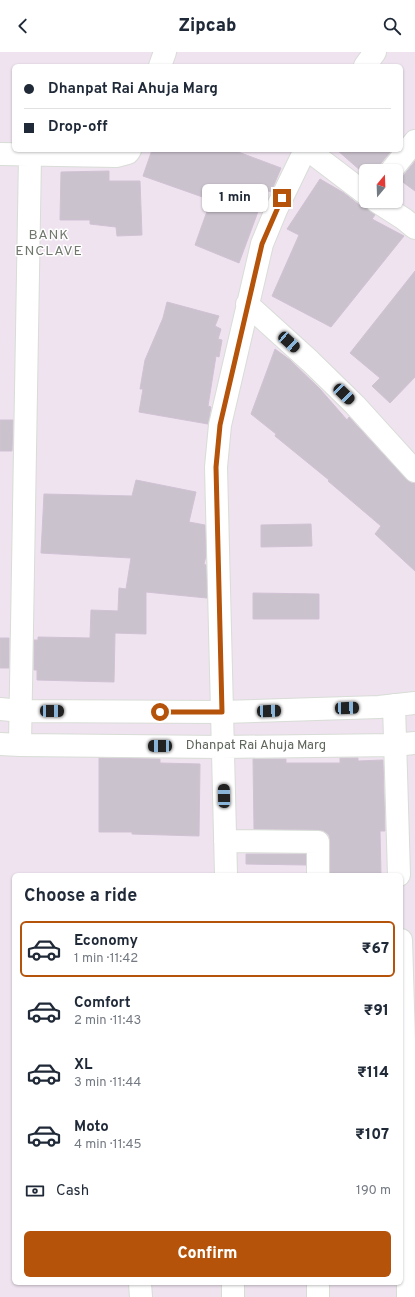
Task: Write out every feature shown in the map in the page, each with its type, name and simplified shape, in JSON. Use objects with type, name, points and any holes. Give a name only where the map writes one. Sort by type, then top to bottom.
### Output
[{"type":"street","points":[[161,64],[165,52]]},
{"type":"street","points":[[366,64],[375,52]]},
{"type":"street","points":[[397,164],[415,141]]},
{"type":"street","points":[[0,154],[30,156],[117,156],[128,152]]},
{"type":"street","points":[[226,873],[216,467],[220,425],[262,244],[276,210],[304,152]]},
{"type":"street","points":[[311,152],[359,189]]},
{"type":"street","points":[[10,744],[30,156]]},
{"type":"street","points":[[387,208],[415,228]]},
{"type":"street","points":[[247,304],[310,361],[355,405],[415,471]]},
{"type":"street","points":[[10,710],[222,712],[405,704],[405,744],[399,873]]},
{"type":"street","name":"Dhanpat Rai Ahuja Marg","points":[[10,744],[222,747],[405,744]]},
{"type":"street","points":[[225,842],[318,842],[318,873]]},
{"type":"street","points":[[403,986],[408,1100],[408,1297]]},
{"type":"street","points":[[140,1285],[141,1297]]},
{"type":"street","points":[[233,1285],[233,1297]]},
{"type":"street","points":[[318,1285],[318,1297]]},
{"type":"building","points":[[151,152],[238,152],[281,168],[271,192],[266,190],[239,263],[195,245],[211,200],[143,176]]},
{"type":"building","points":[[339,152],[390,152],[381,163],[359,164],[359,169]]},
{"type":"building","points":[[415,161],[415,191],[403,182],[403,176]]},
{"type":"building","points":[[109,171],[109,181],[140,181],[142,235],[117,236],[116,227],[90,224],[90,220],[60,220],[61,172]]},
{"type":"building","points":[[320,179],[344,193],[359,204],[359,208],[367,208],[375,215],[372,219],[404,236],[331,327],[272,296],[299,235],[287,229]]},
{"type":"building","points":[[415,271],[415,377],[390,403],[372,386],[380,378],[350,353]]},
{"type":"building","points":[[167,302],[219,316],[215,326],[221,329],[218,339],[222,340],[219,357],[216,356],[208,406],[211,407],[208,424],[139,412],[143,389],[140,389],[145,360],[163,318]]},
{"type":"building","points":[[275,349],[290,360],[320,389],[347,420],[349,417],[406,479],[411,483],[415,483],[415,571],[375,534],[381,526],[251,414]]},
{"type":"building","points":[[0,420],[13,420],[12,451],[0,451]]},
{"type":"building","points":[[136,480],[196,492],[189,522],[205,525],[206,556],[204,564],[206,565],[207,598],[146,592],[146,634],[115,633],[114,682],[37,680],[37,670],[34,670],[34,640],[38,640],[38,637],[90,638],[91,610],[118,611],[119,588],[126,589],[131,558],[41,553],[44,494],[132,496]]},
{"type":"building","points":[[311,524],[312,546],[261,547],[261,525]]},
{"type":"building","points":[[253,593],[319,594],[319,619],[253,619]]},
{"type":"building","points":[[0,638],[9,638],[9,668],[0,668]]},
{"type":"building","points":[[99,758],[160,759],[160,763],[200,764],[199,836],[132,834],[132,832],[99,832]]},
{"type":"building","points":[[340,758],[358,758],[358,761],[383,760],[385,831],[380,831],[381,873],[330,873],[329,835],[324,831],[254,829],[253,759],[286,759],[286,763],[340,763]]},
{"type":"building","points":[[246,854],[306,854],[306,865],[246,864]]},
{"type":"district","name":"BANK ENCLAVE","points":[[49,244]]},
{"type":"route","points":[[160,712],[222,712],[216,467],[220,425],[262,244],[282,198]]}]
